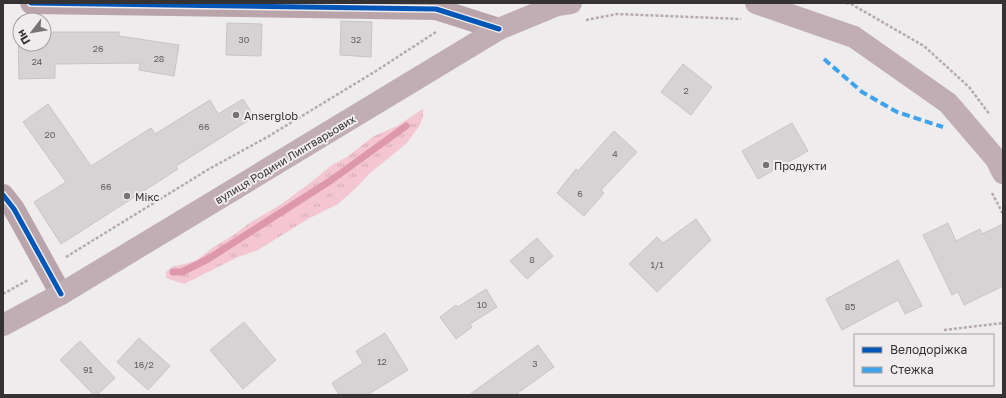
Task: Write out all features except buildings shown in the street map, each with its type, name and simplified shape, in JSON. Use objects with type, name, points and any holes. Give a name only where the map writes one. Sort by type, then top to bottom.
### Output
[{"type":"main road","name":"вулиця Родини Линтварьових","points":[[3,325],[61,294],[499,29],[557,5],[575,12]]},
{"type":"main road","points":[[749,11],[854,37],[948,103],[996,159],[996,180]]},
{"type":"street","points":[[31,3],[438,6],[459,16],[499,29]]},
{"type":"street","points":[[3,195],[14,209],[61,294]]},
{"type":"path","points":[[846,3],[851,4],[924,46],[969,87],[990,116]]},
{"type":"path","points":[[575,12],[617,14],[749,11]]},
{"type":"path","points":[[3,294],[47,269],[209,168],[269,136],[376,72],[459,16]]},
{"type":"path","points":[[996,180],[1003,214]]},
{"type":"path","points":[[944,330],[1003,323]]},
{"type":"green space","points":[[423,109],[423,116],[420,125],[406,144],[370,173],[338,204],[308,219],[258,250],[238,257],[184,284],[166,278],[166,272],[172,267],[197,260],[251,222],[280,205],[332,165],[347,157],[374,136],[397,126]]},
{"type":"waterway","points":[[173,272],[182,272],[208,259],[330,181],[406,126]]},
{"type":"marked path","points":[[824,59],[862,92],[897,112],[943,127]]},
{"type":"cycle path","points":[[31,3],[436,9],[499,29]]},
{"type":"cycle path","points":[[3,195],[14,209],[61,294]]},
{"type":"place","name":"Anserglob","points":[[236,115]]},
{"type":"place","name":"Продукти","points":[[766,165]]},
{"type":"place","name":"Мікс","points":[[127,196]]}]
